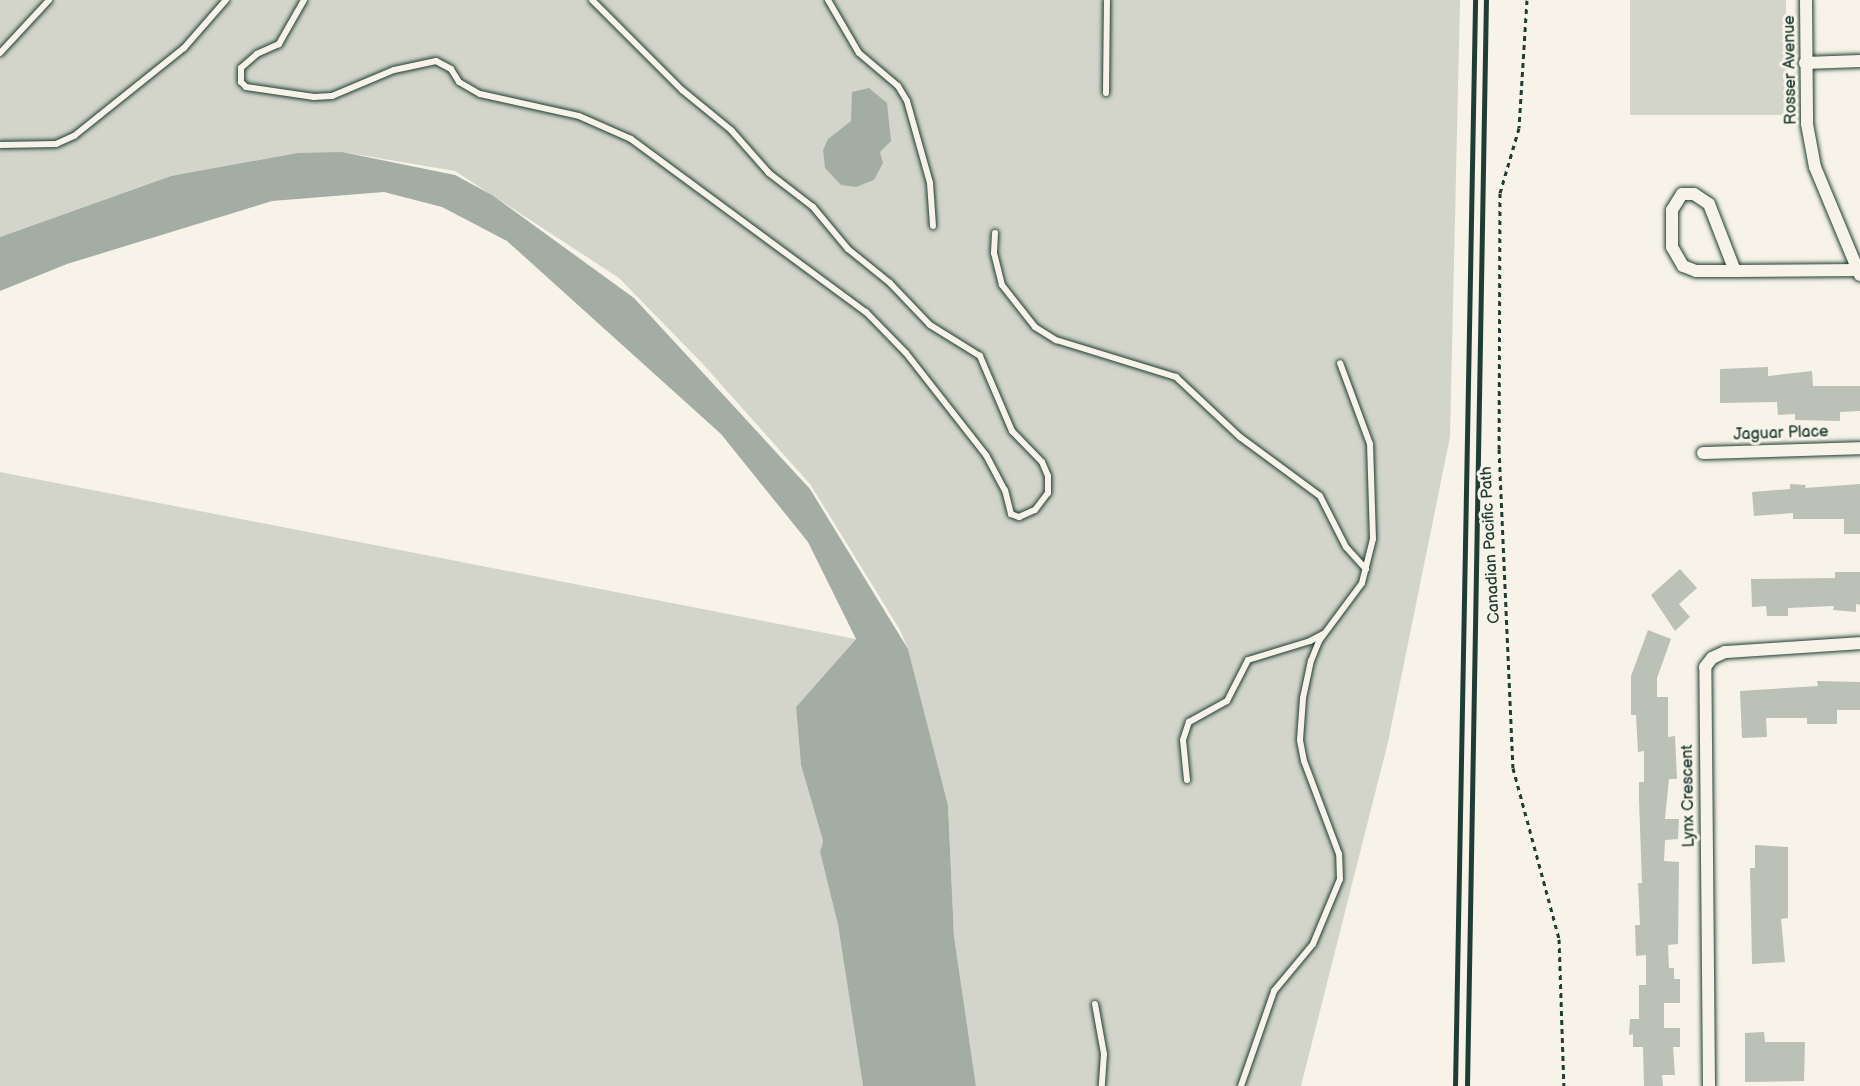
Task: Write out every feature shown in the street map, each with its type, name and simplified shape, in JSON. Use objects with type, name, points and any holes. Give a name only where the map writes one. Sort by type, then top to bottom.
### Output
[{"type":"street","name":"Rosser Avenue","points":[[1806,0],[1806,124],[1815,166],[1860,272]]},
{"type":"street","points":[[1805,63],[1860,61]]},
{"type":"street","points":[[1735,271],[1709,204],[1694,194],[1682,194],[1672,210],[1675,256],[1683,266],[1696,271],[1860,272]]},
{"type":"street","name":"Jaguar Place","points":[[1703,453],[1860,448]]},
{"type":"street","name":"Lynx Crescent","points":[[1709,1086],[1705,667],[1712,658],[1725,652],[1860,643]]},
{"type":"lane","points":[[0,53],[49,0]]},
{"type":"lane","points":[[0,145],[56,144],[74,136],[184,48],[226,0]]},
{"type":"lane","points":[[304,0],[279,44],[257,54],[242,68],[241,82],[246,87],[314,97],[332,96],[394,70],[436,61],[451,69],[459,82],[480,94],[579,116],[631,138],[866,312],[906,353],[986,455],[1005,490],[1011,514],[1019,517],[1035,510],[1048,493],[1048,476],[1042,462],[1012,431],[980,356],[930,325],[890,283],[848,249],[813,207],[769,173],[731,130],[682,90],[592,0]]},
{"type":"lane","points":[[828,0],[859,53],[898,86],[907,100],[930,183],[933,226]]},
{"type":"lane","points":[[1106,93],[1110,26],[1107,0]]},
{"type":"lane","points":[[995,233],[994,253],[1002,285],[1035,327],[1056,340],[1176,376],[1240,438],[1320,496],[1342,541],[1366,568]]},
{"type":"lane","points":[[1241,1086],[1274,991],[1313,944],[1340,879],[1340,854],[1304,761],[1300,740],[1303,698],[1311,661],[1332,625],[1353,600],[1366,568],[1373,539],[1370,444],[1340,363]]},
{"type":"lane","points":[[1187,780],[1183,740],[1189,722],[1227,702],[1248,660],[1310,641],[1332,625]]},
{"type":"lane","points":[[1095,1004],[1104,1054],[1102,1086]]},
{"type":"path","name":"Canadian Pacific Path","points":[[1527,0],[1518,128],[1500,193],[1499,449],[1514,768],[1559,939],[1564,1086]]},
{"type":"shaded area","points":[[0,0],[1460,0],[1450,437],[1388,742],[1301,1086],[976,1086],[954,936],[948,805],[908,649],[900,630],[810,484],[702,363],[619,278],[455,171],[342,152],[171,176],[0,237]]},
{"type":"shaded area","points":[[1630,0],[1786,0],[1786,115],[1630,115]]},
{"type":"shaded area","points":[[869,88],[887,103],[891,141],[880,152],[883,163],[874,180],[856,187],[841,185],[825,168],[823,150],[828,139],[851,121],[852,92]]},
{"type":"shaded area","points":[[342,152],[455,175],[492,195],[634,298],[810,489],[908,649],[948,805],[954,936],[976,1086],[863,1086],[838,925],[820,852],[823,841],[801,765],[796,707],[856,639],[808,542],[721,434],[507,241],[442,207],[384,192],[272,201],[67,264],[0,291],[0,237],[171,176],[298,153]]},
{"type":"shaded area","points":[[0,472],[856,639],[796,707],[801,765],[823,841],[820,852],[838,925],[863,1086],[0,1086]]},
{"type":"building","points":[[1768,367],[1768,376],[1812,371],[1813,386],[1860,386],[1860,411],[1840,412],[1840,421],[1795,420],[1795,414],[1778,415],[1777,402],[1720,403],[1720,369]]},
{"type":"building","points":[[1790,484],[1806,485],[1805,488],[1860,484],[1860,534],[1844,534],[1844,519],[1793,519],[1793,513],[1754,516],[1752,492],[1790,489]]},
{"type":"building","points":[[1680,569],[1697,588],[1679,604],[1690,617],[1675,631],[1651,595]]},
{"type":"building","points":[[1835,572],[1860,572],[1860,605],[1856,604],[1856,612],[1833,610],[1834,606],[1788,608],[1788,616],[1767,616],[1766,606],[1752,607],[1751,579],[1835,578]]},
{"type":"building","points":[[1648,630],[1671,639],[1657,678],[1657,697],[1668,697],[1668,737],[1675,736],[1677,779],[1669,779],[1665,819],[1679,819],[1678,839],[1665,840],[1664,861],[1679,862],[1678,944],[1668,945],[1669,968],[1674,968],[1674,979],[1680,979],[1680,1003],[1664,1003],[1664,1028],[1680,1028],[1680,1047],[1673,1047],[1675,1075],[1662,1075],[1663,1086],[1644,1086],[1643,1047],[1633,1047],[1633,1034],[1629,1035],[1630,1019],[1639,1019],[1639,985],[1646,985],[1646,955],[1636,956],[1635,925],[1640,925],[1638,883],[1642,883],[1639,782],[1644,782],[1644,751],[1638,752],[1636,715],[1631,715],[1631,676]]},
{"type":"building","points":[[1817,681],[1860,682],[1860,710],[1837,710],[1837,724],[1807,724],[1807,718],[1766,718],[1767,737],[1742,738],[1740,691],[1818,686]]},
{"type":"building","points":[[1755,845],[1788,847],[1788,918],[1781,919],[1785,962],[1752,964],[1750,868],[1755,868]]},
{"type":"building","points":[[1764,1032],[1765,1042],[1805,1042],[1804,1081],[1745,1082],[1745,1033]]},
{"type":"railway","points":[[1455,1086],[1475,0]]},
{"type":"railway","points":[[1467,1086],[1486,0]]}]
